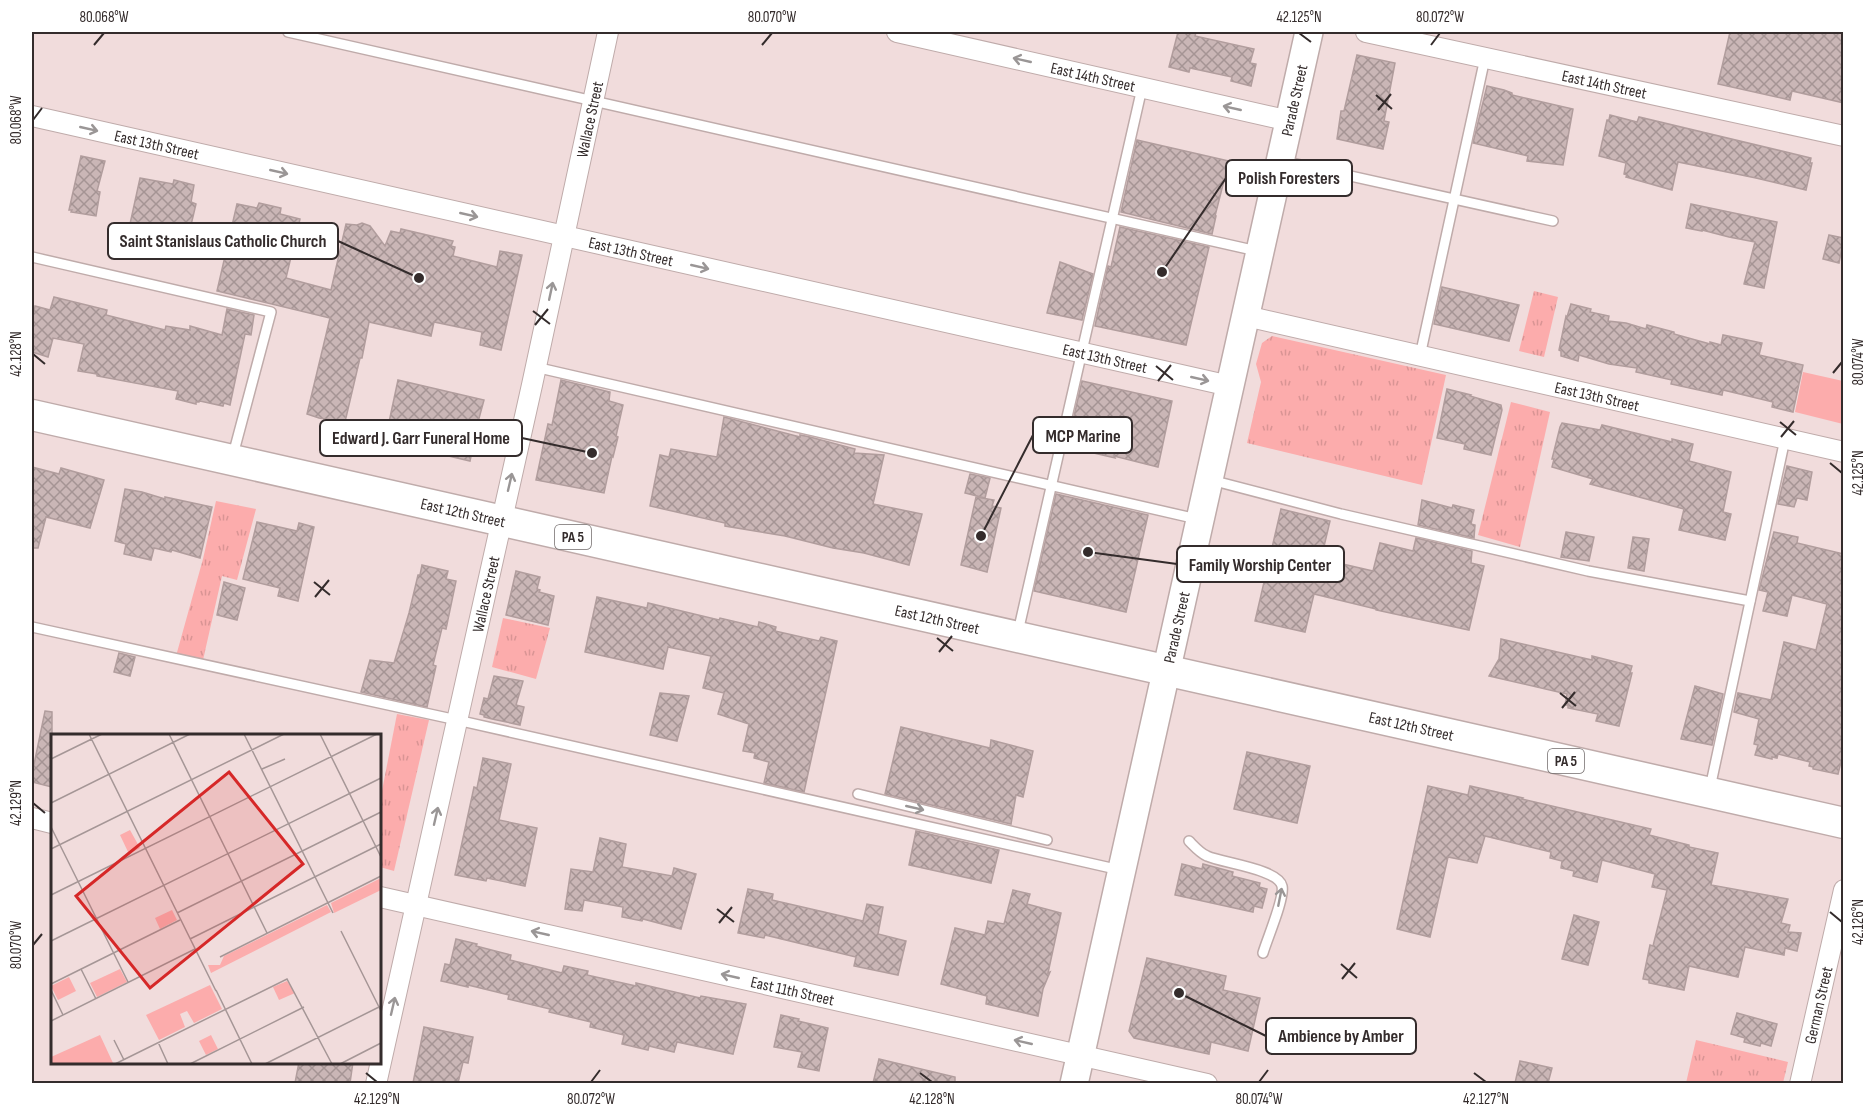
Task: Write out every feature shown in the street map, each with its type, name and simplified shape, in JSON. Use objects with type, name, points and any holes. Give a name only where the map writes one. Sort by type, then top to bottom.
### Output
[{"type":"main road","name":"Parade Street","points":[[1074,1083],[1309,32]]},
{"type":"main road","name":"East 12th Street","points":[[32,415],[1844,823]]},
{"type":"street","name":"Wallace Street","points":[[381,1061],[609,32]]},
{"type":"street","name":"East 14th Street","points":[[897,32],[1290,121]]},
{"type":"street","name":"East 14th Street","points":[[1366,32],[1844,136]]},
{"type":"street","name":"East 13th Street","points":[[32,116],[1230,386]]},
{"type":"street","name":"East 13th Street","points":[[1246,316],[1844,452]]},
{"type":"street","points":[[32,818],[51,823]]},
{"type":"street","name":"German Street","points":[[1800,1083],[1844,890]]},
{"type":"street","name":"East 11th Street","points":[[381,897],[1207,1083]]},
{"type":"street","name":"Wallace Street","points":[[376,1083],[380,1064]]},
{"type":"lane","points":[[288,32],[1260,252]]},
{"type":"lane","points":[[1420,356],[1485,58]]},
{"type":"lane","points":[[1016,637],[1142,88]]},
{"type":"lane","points":[[1280,161],[1553,221]]},
{"type":"lane","points":[[32,257],[271,312],[231,461]]},
{"type":"lane","points":[[535,367],[1201,520]]},
{"type":"lane","points":[[1709,793],[1785,439]]},
{"type":"lane","points":[[1210,480],[1341,514],[1588,571],[1750,601]]},
{"type":"lane","points":[[32,627],[457,720],[1122,871]]},
{"type":"lane","points":[[858,794],[1047,840]]},
{"type":"lane","points":[[1189,841],[1204,855],[1261,871],[1275,876],[1281,882],[1283,888],[1279,904],[1263,953]]},
{"type":"green space","points":[[1534,291],[1558,297],[1544,357],[1519,351]]},
{"type":"green space","points":[[1272,336],[1446,375],[1422,485],[1247,443],[1261,382],[1256,364],[1262,343]]},
{"type":"green space","points":[[1803,372],[1843,381],[1843,424],[1795,412]]},
{"type":"green space","points":[[1511,402],[1550,412],[1520,547],[1478,535]]},
{"type":"green space","points":[[216,501],[256,509],[237,580],[222,576],[203,660],[176,656],[203,559]]},
{"type":"green space","points":[[503,618],[550,628],[536,679],[492,667]]},
{"type":"green space","points":[[397,714],[429,720],[394,871],[381,867],[381,796]]},
{"type":"green space","points":[[1696,1040],[1788,1062],[1783,1083],[1686,1083]]},
{"type":"building","points":[[1178,32],[1196,32],[1195,36],[1254,49],[1250,63],[1256,64],[1251,86],[1231,81],[1232,77],[1190,68],[1189,72],[1169,67]]},
{"type":"building","points":[[1730,32],[1844,32],[1844,103],[1792,91],[1790,100],[1718,84]]},
{"type":"building","points":[[1357,55],[1395,63],[1384,121],[1389,122],[1383,149],[1337,139],[1341,111],[1344,111]]},
{"type":"building","points":[[1487,86],[1504,90],[1512,95],[1573,109],[1563,165],[1527,161],[1528,156],[1473,143]]},
{"type":"building","points":[[1610,115],[1637,122],[1639,117],[1811,158],[1806,190],[1678,162],[1672,190],[1626,177],[1627,175],[1624,174],[1626,163],[1599,156]]},
{"type":"building","points":[[1137,140],[1229,161],[1212,234],[1121,212]]},
{"type":"building","points":[[81,156],[105,161],[97,191],[100,192],[96,216],[69,210]]},
{"type":"building","points":[[140,178],[173,184],[174,180],[194,185],[191,202],[196,204],[187,242],[130,224]]},
{"type":"building","points":[[259,203],[281,208],[280,214],[300,219],[286,278],[331,290],[346,224],[362,223],[370,226],[385,246],[391,231],[400,233],[401,229],[453,241],[451,246],[455,247],[453,256],[497,267],[500,251],[522,255],[501,350],[480,345],[482,332],[434,322],[431,336],[369,322],[345,422],[307,414],[330,318],[217,291],[237,204],[257,208]]},
{"type":"building","points":[[1691,204],[1777,222],[1764,288],[1744,284],[1755,242],[1686,228]]},
{"type":"building","points":[[1120,227],[1209,247],[1186,345],[1095,326],[1108,266],[1111,267]]},
{"type":"building","points":[[1829,235],[1844,238],[1839,263],[1823,259]]},
{"type":"building","points":[[1060,262],[1093,274],[1082,320],[1047,313]]},
{"type":"building","points":[[1442,287],[1519,305],[1509,341],[1434,324]]},
{"type":"building","points":[[54,297],[107,310],[106,315],[165,330],[166,326],[190,330],[190,326],[222,335],[227,309],[254,315],[251,335],[245,334],[230,405],[224,403],[223,406],[200,401],[196,404],[176,399],[178,391],[78,371],[84,344],[53,338],[48,357],[32,352],[32,319],[35,306],[50,310]]},
{"type":"building","points":[[1571,304],[1591,309],[1590,312],[1609,316],[1608,321],[1646,329],[1647,325],[1710,344],[1710,342],[1721,345],[1723,335],[1762,343],[1759,355],[1803,365],[1793,412],[1772,407],[1773,402],[1723,390],[1722,395],[1671,384],[1672,380],[1636,372],[1637,368],[1609,364],[1579,355],[1578,361],[1561,356],[1559,350],[1566,316]]},
{"type":"building","points":[[398,380],[484,400],[478,422],[509,431],[505,446],[475,438],[470,461],[385,441]]},
{"type":"building","points":[[561,380],[610,392],[609,401],[623,405],[616,436],[618,437],[604,493],[536,480],[548,424],[552,425]]},
{"type":"building","points":[[1082,381],[1172,401],[1158,467],[1067,447]]},
{"type":"building","points":[[1447,389],[1501,405],[1502,410],[1491,455],[1464,449],[1465,444],[1437,438]]},
{"type":"building","points":[[724,417],[855,449],[854,453],[884,455],[873,504],[922,514],[909,565],[785,536],[725,526],[725,523],[650,506],[660,455],[669,457],[671,449],[717,457]]},
{"type":"building","points":[[1562,423],[1600,430],[1602,425],[1672,442],[1672,439],[1693,444],[1689,461],[1731,472],[1723,512],[1731,514],[1725,540],[1679,530],[1684,509],[1590,484],[1593,479],[1552,467]]},
{"type":"building","points":[[1787,466],[1812,472],[1807,500],[1797,498],[1794,507],[1778,504]]},
{"type":"building","points":[[32,467],[59,474],[61,468],[104,480],[90,528],[46,517],[38,548],[32,548]]},
{"type":"building","points":[[970,474],[990,478],[985,498],[965,493]]},
{"type":"building","points":[[125,489],[212,507],[200,558],[172,550],[171,552],[154,548],[151,560],[124,554],[126,544],[115,541]]},
{"type":"building","points":[[1056,494],[1148,515],[1126,612],[1034,591]]},
{"type":"building","points":[[976,497],[994,500],[992,506],[1001,508],[987,572],[961,565]]},
{"type":"building","points":[[1422,500],[1452,508],[1453,505],[1474,510],[1471,524],[1475,525],[1474,538],[1418,525]]},
{"type":"building","points":[[1281,509],[1330,521],[1321,559],[1373,571],[1380,543],[1413,551],[1416,538],[1472,551],[1471,563],[1484,566],[1469,630],[1314,594],[1305,632],[1255,621]]},
{"type":"building","points":[[257,522],[297,531],[299,523],[314,527],[298,601],[278,596],[280,588],[243,579]]},
{"type":"building","points":[[1566,532],[1594,537],[1589,561],[1561,557]]},
{"type":"building","points":[[1774,532],[1798,537],[1797,543],[1844,554],[1844,691],[1840,706],[1844,707],[1844,750],[1838,774],[1813,769],[1809,766],[1810,762],[1778,754],[1777,758],[1772,757],[1772,759],[1755,755],[1758,745],[1754,744],[1759,719],[1734,712],[1738,693],[1771,700],[1784,642],[1816,650],[1827,604],[1792,595],[1787,616],[1763,611],[1768,592],[1759,590]]},
{"type":"building","points":[[1633,537],[1649,539],[1644,571],[1628,568]]},
{"type":"building","points":[[422,565],[448,571],[446,579],[456,581],[446,629],[442,628],[433,665],[436,666],[427,707],[361,692],[370,660],[394,663]]},
{"type":"building","points":[[516,571],[540,577],[537,589],[540,590],[539,592],[554,596],[548,625],[506,615]]},
{"type":"building","points":[[224,582],[245,588],[237,620],[217,615]]},
{"type":"building","points":[[597,597],[647,608],[648,603],[758,627],[759,622],[776,627],[775,631],[819,641],[821,637],[837,641],[804,792],[764,783],[769,762],[754,758],[755,753],[743,751],[749,724],[718,714],[724,693],[703,688],[711,656],[668,647],[663,669],[585,652]]},
{"type":"building","points":[[1501,639],[1592,660],[1592,656],[1632,666],[1619,726],[1596,721],[1598,714],[1568,708],[1568,705],[1565,705],[1567,694],[1489,676],[1499,659]]},
{"type":"building","points":[[119,653],[135,657],[130,676],[114,672]]},
{"type":"building","points":[[494,676],[523,681],[516,705],[524,707],[520,725],[484,717],[480,714],[484,698],[488,699]]},
{"type":"building","points":[[1695,686],[1723,694],[1712,745],[1681,739]]},
{"type":"building","points":[[660,693],[689,696],[677,741],[650,735]]},
{"type":"building","points":[[45,711],[52,712],[51,787],[32,782]]},
{"type":"building","points":[[901,727],[990,748],[991,740],[1033,751],[1023,797],[1016,795],[1011,824],[885,794]]},
{"type":"building","points":[[1247,752],[1310,766],[1297,823],[1234,809]]},
{"type":"building","points":[[483,758],[511,764],[499,820],[537,828],[525,886],[487,878],[486,881],[455,875],[474,787],[477,788]]},
{"type":"building","points":[[1428,786],[1468,795],[1470,786],[1523,798],[1651,829],[1649,835],[1718,853],[1711,885],[1788,899],[1781,923],[1790,925],[1788,932],[1801,933],[1797,951],[1785,948],[1784,955],[1745,947],[1738,977],[1689,966],[1684,990],[1649,983],[1649,980],[1643,979],[1650,945],[1653,946],[1667,890],[1652,887],[1655,874],[1602,860],[1597,882],[1573,876],[1574,871],[1561,868],[1562,861],[1550,858],[1551,852],[1485,836],[1477,863],[1448,857],[1430,937],[1397,929]]},
{"type":"building","points":[[916,831],[999,850],[991,883],[909,865]]},
{"type":"building","points":[[600,838],[626,844],[622,867],[672,876],[674,868],[696,874],[681,929],[643,919],[642,921],[622,917],[623,907],[584,900],[582,911],[565,909],[571,869],[593,872]]},
{"type":"building","points":[[1182,864],[1202,869],[1203,864],[1233,872],[1232,876],[1260,883],[1259,887],[1267,889],[1262,908],[1254,906],[1253,912],[1175,895]]},
{"type":"building","points":[[748,889],[773,894],[772,900],[863,921],[867,904],[883,907],[878,934],[906,941],[898,975],[854,966],[856,957],[765,935],[764,938],[738,933]]},
{"type":"building","points":[[1013,890],[1030,894],[1027,904],[1061,913],[1048,973],[1050,972],[1043,989],[1038,1016],[986,1004],[987,996],[941,984],[955,928],[985,935],[988,921],[1004,924]]},
{"type":"building","points":[[1574,915],[1599,922],[1588,965],[1562,959]]},
{"type":"building","points":[[456,939],[511,955],[510,960],[562,973],[564,966],[588,971],[587,975],[636,986],[636,983],[700,998],[701,996],[746,1004],[733,1054],[677,1042],[674,1052],[649,1046],[648,1050],[622,1044],[624,1035],[590,1027],[591,1022],[508,999],[509,995],[441,981],[445,964],[450,965]]},
{"type":"building","points":[[1147,958],[1226,976],[1223,990],[1260,998],[1248,1051],[1211,1042],[1209,1054],[1134,1038],[1129,1031]]},
{"type":"building","points":[[1737,1013],[1777,1024],[1771,1046],[1744,1042],[1745,1038],[1731,1034]]},
{"type":"building","points":[[781,1015],[828,1028],[819,1071],[798,1067],[802,1052],[774,1047]]},
{"type":"building","points":[[424,1027],[473,1037],[468,1063],[463,1062],[458,1083],[413,1083]]},
{"type":"building","points":[[879,1059],[955,1077],[955,1083],[873,1083]]},
{"type":"building","points":[[1520,1061],[1552,1068],[1548,1083],[1515,1083]]},
{"type":"building","points":[[299,1064],[353,1064],[350,1083],[295,1083]]},
{"type":"place","name":"Polish Foresters","points":[[1162,272]]},
{"type":"place","name":"Saint Stanislaus Catholic Church","points":[[419,278]]},
{"type":"place","name":"Edward J. Garr Funeral Home","points":[[592,453]]},
{"type":"place","name":"MCP Marine","points":[[981,536]]},
{"type":"place","name":"Family Worship Center","points":[[1088,552]]},
{"type":"place","name":"Ambience by Amber","points":[[1179,993]]}]
